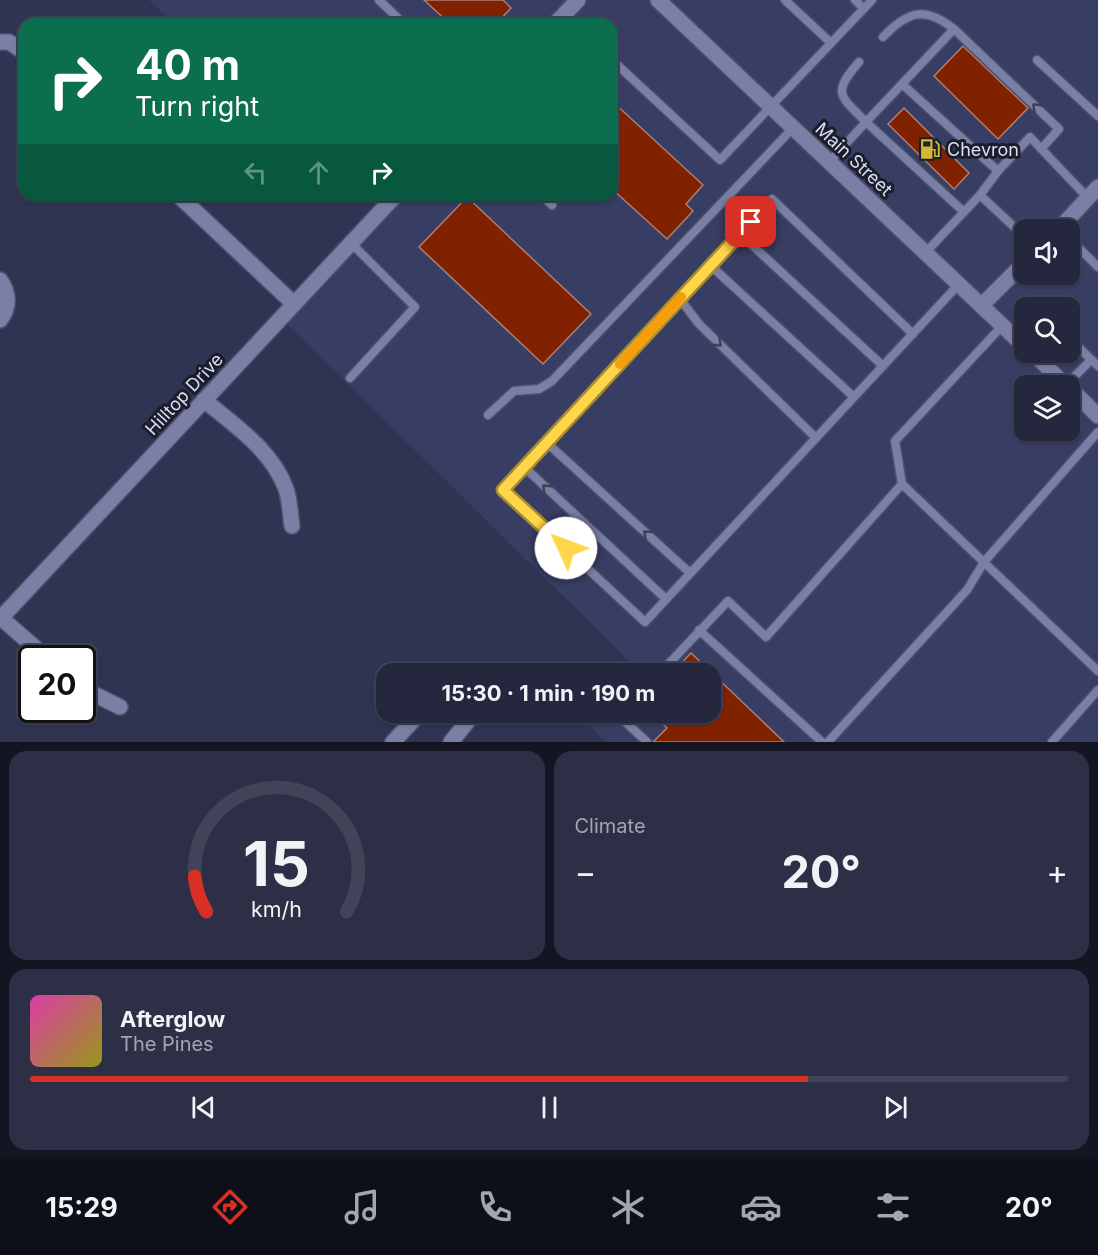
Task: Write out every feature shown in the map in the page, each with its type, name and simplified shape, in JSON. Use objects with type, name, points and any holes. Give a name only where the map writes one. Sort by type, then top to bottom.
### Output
[{"type":"main road","points":[[566,18],[578,0]]},
{"type":"main road","name":"Main Street","points":[[658,0],[1014,336]]},
{"type":"main road","points":[[0,42],[9,42],[18,48]]},
{"type":"main road","points":[[1068,219],[1093,192]]},
{"type":"main road","points":[[184,201],[294,304]]},
{"type":"main road","name":"Hilltop Drive","points":[[0,619],[390,201]]},
{"type":"main road","points":[[982,305],[1014,273]]},
{"type":"main road","points":[[0,280],[7,300],[0,320]]},
{"type":"main road","points":[[1046,363],[1057,375]]},
{"type":"main road","points":[[1080,399],[1098,416]]},
{"type":"main road","points":[[204,400],[252,441],[270,460],[286,489],[292,526]]},
{"type":"main road","points":[[0,619],[31,645]]},
{"type":"main road","points":[[96,694],[120,707]]},
{"type":"main road","points":[[393,742],[411,723]]},
{"type":"main road","points":[[451,742],[466,723]]},
{"type":"main road","points":[[399,742],[413,742]]},
{"type":"lane","points":[[379,0],[398,18]]},
{"type":"lane","points":[[785,0],[831,43]]},
{"type":"lane","points":[[855,0],[863,9]]},
{"type":"lane","points":[[618,66],[720,160],[872,0]]},
{"type":"lane","points":[[883,37],[900,19],[920,14],[939,17],[1059,129],[1041,149]]},
{"type":"lane","points":[[829,162],[954,29]]},
{"type":"lane","points":[[1037,60],[1098,116]]},
{"type":"lane","points":[[859,62],[842,82],[841,92],[849,105],[964,212]]},
{"type":"lane","points":[[902,84],[998,171]]},
{"type":"lane","points":[[488,415],[514,391],[539,389],[552,381],[793,128]]},
{"type":"lane","points":[[926,252],[980,195],[998,171],[1030,137],[1041,149],[1093,192]]},
{"type":"lane","points":[[980,195],[1014,227]]},
{"type":"lane","points":[[913,334],[772,199],[503,490],[645,622],[690,573],[913,334],[959,284]]},
{"type":"lane","points":[[548,201],[552,205]]},
{"type":"lane","points":[[740,234],[883,366]]},
{"type":"lane","points":[[350,378],[415,307],[351,243]]},
{"type":"lane","points":[[1080,249],[1098,267]]},
{"type":"lane","points":[[711,266],[854,397]]},
{"type":"lane","points":[[680,299],[699,324],[816,438]]},
{"type":"lane","points":[[1003,325],[895,441],[902,484],[1097,668]]},
{"type":"lane","points":[[1080,349],[1098,366]]},
{"type":"lane","points":[[1078,375],[1091,360]]},
{"type":"lane","points":[[828,742],[967,590],[984,562],[1098,432]]},
{"type":"lane","points":[[547,443],[690,573]]},
{"type":"lane","points":[[524,467],[666,599]]},
{"type":"lane","points":[[668,663],[728,601],[766,637],[902,484]]},
{"type":"lane","points":[[699,630],[822,742]]},
{"type":"lane","points":[[1052,742],[1098,690]]},
{"type":"lane","points":[[627,723],[647,742]]},
{"type":"shaded area","points":[[149,0],[1098,0],[1098,742],[606,742],[587,723],[721,723],[721,663],[631,663],[281,318],[381,210],[371,201],[618,201],[618,18],[168,18]]},
{"type":"building","points":[[424,0],[503,0],[511,8],[502,18],[444,18]]},
{"type":"building","points":[[963,46],[1028,108],[998,139],[934,76]]},
{"type":"building","points":[[618,107],[703,185],[686,204],[693,211],[667,239],[618,194]]},
{"type":"building","points":[[904,108],[969,173],[954,189],[888,124]]},
{"type":"building","points":[[463,201],[471,201],[591,314],[543,364],[419,247]]},
{"type":"building","points":[[691,653],[701,663],[681,663]]},
{"type":"building","points":[[721,682],[784,742],[653,742],[667,728],[662,723],[721,723]]},
{"type":"slow traffic","points":[[620,364],[681,297]]},
{"type":"place","name":"Chevron","points":[[930,149]]},
{"type":"route","points":[[566,548],[503,490],[751,222]]}]
